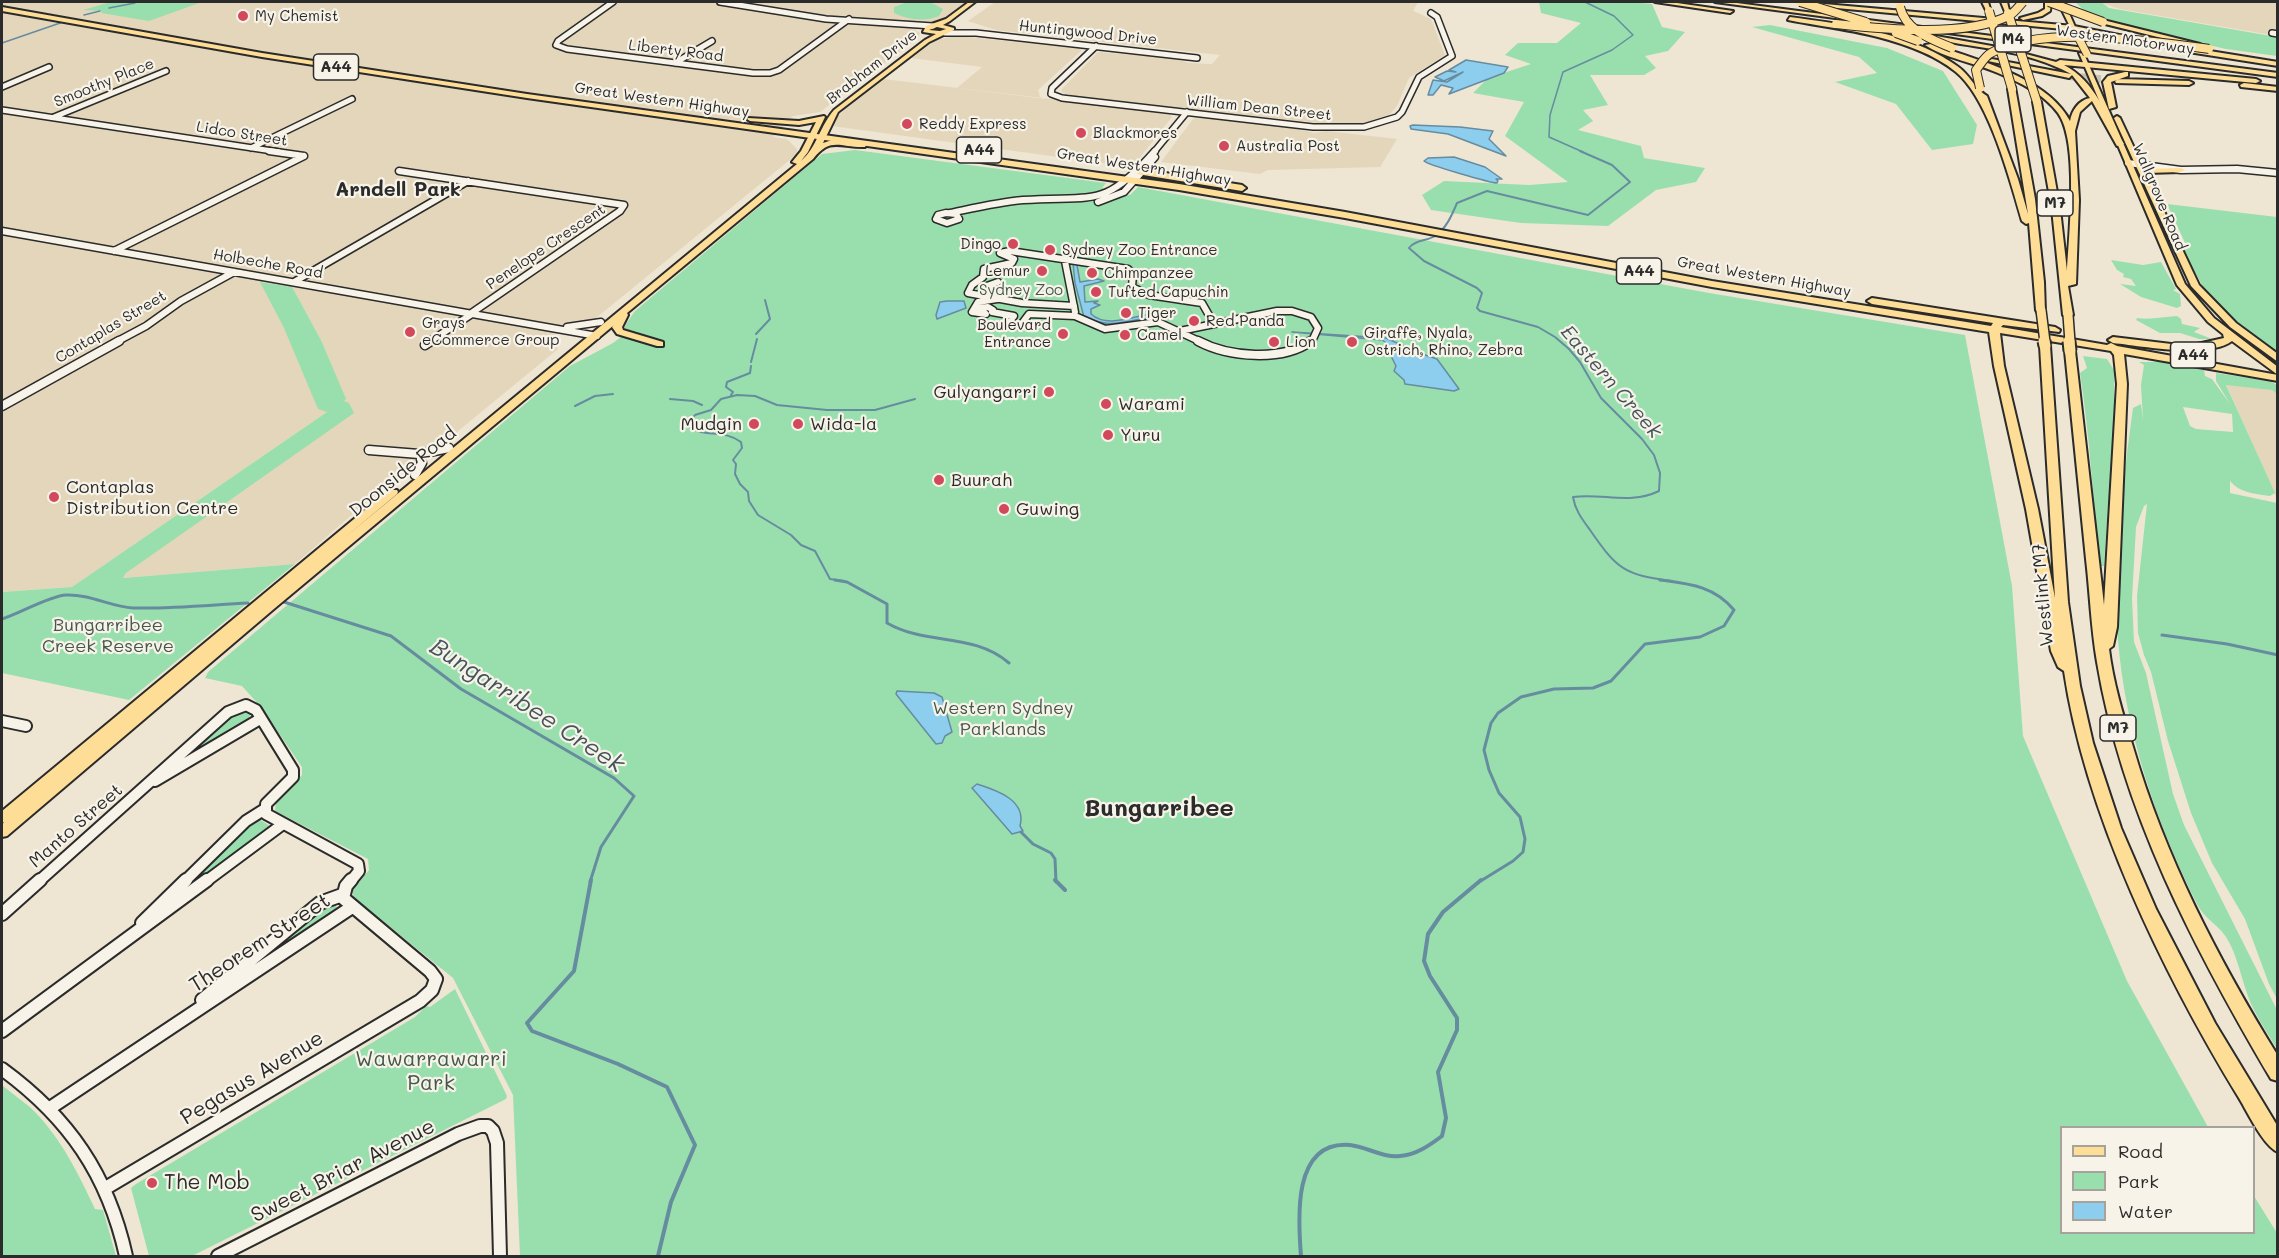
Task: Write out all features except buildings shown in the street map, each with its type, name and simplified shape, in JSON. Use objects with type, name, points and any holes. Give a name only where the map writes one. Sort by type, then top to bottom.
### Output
[{"type":"highway","points":[[1659,2],[1820,24],[1894,40],[1930,54],[1958,71],[1970,82],[1984,104]]},
{"type":"highway","points":[[1670,2],[1836,24],[1903,29],[1960,27],[2001,18],[2017,10],[2023,2]]},
{"type":"highway","name":"Western Motorway","points":[[1718,2],[2277,75]]},
{"type":"highway","name":"Western Motorway","points":[[1762,2],[2277,69]]},
{"type":"highway","points":[[1793,2],[2071,27],[2160,44],[2277,61]]},
{"type":"highway","points":[[1800,2],[1844,14],[1918,41],[1984,66],[2031,88],[2061,112],[2071,131]]},
{"type":"highway","name":"Westlink M7","points":[[1985,2],[2012,89],[2038,249],[2064,625],[2073,686],[2089,755],[2105,805],[2132,872],[2174,965],[2277,1144]]},
{"type":"highway","name":"M7","points":[[2004,2],[2037,102],[2056,209],[2104,662],[2111,702],[2127,760],[2152,832],[2207,948],[2277,1073]]},
{"type":"highway","points":[[1985,20],[2037,16],[2046,12],[2048,2],[2103,22],[2181,42],[2277,61]]},
{"type":"highway","name":"Great Western Highway","points":[[2,3],[274,50],[540,91],[750,119],[908,149],[1102,176],[1135,176]]},
{"type":"highway","points":[[1901,4],[1903,18],[1911,26],[1952,48],[2012,66],[2069,76]]},
{"type":"highway","points":[[1748,5],[2089,65],[2277,83]]},
{"type":"highway","name":"Great Western Highway","points":[[2,9],[262,55],[526,96],[818,132],[1135,176],[1429,227],[1701,282],[1976,327],[2277,370]]},
{"type":"highway","points":[[2066,12],[2096,27],[2160,44]]},
{"type":"highway","points":[[2038,249],[2031,245],[2014,179],[1984,104],[1976,70],[1983,58],[2002,48],[2026,42],[2063,38],[2105,38],[2209,49],[2277,61]]},
{"type":"highway","points":[[262,55],[274,50]]},
{"type":"highway","points":[[2007,52],[2052,63],[2073,73],[2088,92],[2120,144]]},
{"type":"highway","points":[[2112,107],[2106,85],[2111,78],[2131,73],[2163,72]]},
{"type":"highway","points":[[2119,81],[2277,89]]},
{"type":"highway","points":[[2116,90],[2174,84],[2252,87]]},
{"type":"highway","points":[[2067,310],[2071,301],[2075,200],[2071,131],[2076,111],[2089,100]]},
{"type":"highway","name":"Great Western Highway","points":[[1462,234],[1709,276],[2016,323],[2188,362],[2277,370]]},
{"type":"highway","points":[[2016,323],[2000,323],[1994,329],[2032,509],[2058,651],[2073,686]]},
{"type":"highway","points":[[1976,327],[1988,333],[1995,366],[2007,397]]},
{"type":"highway","name":"M7","points":[[2104,662],[2109,627],[2122,384],[2119,354],[2114,345]]},
{"type":"highway","points":[[2122,384],[2129,363],[2132,362],[2147,360],[2188,362]]},
{"type":"main road","name":"Brabham Drive","points":[[818,132],[821,119],[923,38],[926,31],[948,20],[972,2]]},
{"type":"main road","name":"Brabham Drive","points":[[818,132],[836,111],[927,41],[947,30],[954,20],[978,2]]},
{"type":"main road","name":"Wallgrove Road","points":[[2056,2],[2089,65],[2120,144],[2135,165],[2195,286],[2214,308],[2254,341],[2277,370]]},
{"type":"main road","name":"Wallgrove Road","points":[[2061,2],[2071,27]]},
{"type":"main road","points":[[934,25],[947,30]]},
{"type":"main road","points":[[926,31],[947,30]]},
{"type":"main road","name":"Wallgrove Road","points":[[2089,65],[2112,107],[2176,277],[2195,303],[2228,334],[2277,370]]},
{"type":"main road","points":[[750,119],[802,123],[821,119]]},
{"type":"main road","name":"Doonside Road","points":[[2,832],[452,450],[591,335],[627,311],[810,157],[817,148],[818,132]]},
{"type":"main road","name":"Doonside Road","points":[[591,335],[601,322],[795,163],[818,132]]},
{"type":"main road","points":[[817,148],[835,142],[908,149]]},
{"type":"main road","points":[[2135,165],[2181,170]]},
{"type":"main road","points":[[627,311],[618,326],[619,331],[660,344]]},
{"type":"main road","points":[[2114,345],[2193,349],[2225,342],[2229,339],[2228,334]]},
{"type":"main road","points":[[2254,341],[2277,354]]},
{"type":"main road","name":"Doonside Road","points":[[2,818],[415,475],[452,450]]},
{"type":"street","name":"Liberty Road","points":[[613,2],[558,41],[556,45],[567,49],[770,73],[798,58],[849,20]]},
{"type":"street","points":[[720,2],[905,26],[926,31]]},
{"type":"street","name":"William Dean Street","points":[[1096,46],[1052,88],[1051,94],[1062,98],[1328,128],[1364,127],[1388,121],[1402,112],[1419,77],[1452,56],[1437,17],[1431,13]]},
{"type":"street","points":[[905,26],[934,25]]},
{"type":"street","name":"Huntingwood Drive","points":[[947,30],[1197,58]]},
{"type":"street","points":[[675,63],[712,40]]},
{"type":"street","points":[[2,87],[49,67]]},
{"type":"street","name":"Smoothy Place","points":[[52,118],[166,71]]},
{"type":"street","points":[[251,148],[352,99]]},
{"type":"street","name":"Lidco Street","points":[[3,111],[304,156],[114,251]]},
{"type":"street","points":[[1135,176],[1101,196],[995,203],[940,215],[936,219],[947,223],[980,211],[1009,206],[1102,202],[1123,194],[1135,176],[1163,147],[1164,141],[1187,112]]},
{"type":"street","points":[[2135,165],[2208,171]]},
{"type":"street","points":[[2181,170],[2237,169],[2277,173]]},
{"type":"street","name":"Penelope Crescent","points":[[399,171],[624,205],[620,211],[471,314]]},
{"type":"street","points":[[1055,199],[1086,196],[1105,191],[1112,181],[1102,176]]},
{"type":"street","points":[[294,282],[468,181]]},
{"type":"street","points":[[950,213],[959,218]]},
{"type":"street","name":"Holbeche Road","points":[[2,231],[591,335]]},
{"type":"street","points":[[1074,306],[1053,306],[968,293],[972,285],[983,277],[984,268],[1013,262],[1012,259],[1000,254],[1010,250],[1129,270],[1133,274],[1132,287],[1154,296],[1202,303],[1214,324]]},
{"type":"street","points":[[1065,261],[1075,316]]},
{"type":"street","name":"Contaplas Street","points":[[2,406],[146,326],[181,301],[234,272]]},
{"type":"street","points":[[984,297],[987,286],[998,282]]},
{"type":"street","points":[[997,299],[978,302],[972,312],[986,314],[980,308],[989,308],[993,310],[992,312],[1014,316],[1007,324],[1020,326],[1032,313],[1059,317],[1075,316],[1100,328],[1153,321],[1166,324],[1212,348],[1244,352],[1289,352],[1311,343],[1317,334],[1317,323],[1309,316],[1292,310],[1180,331]]},
{"type":"street","points":[[425,345],[471,314]]},
{"type":"street","name":"Holbeche Road","points":[[529,324],[573,327],[601,322]]},
{"type":"street","points":[[369,450],[395,451],[436,459]]},
{"type":"street","points":[[417,457],[452,450]]},
{"type":"street","points":[[415,475],[422,463],[417,457]]},
{"type":"street","name":"Manto Street","points":[[2,914],[228,712],[246,705],[256,710],[260,719],[238,730],[146,787]]},
{"type":"street","points":[[260,719],[294,774],[266,804],[265,809],[268,816],[358,864],[358,871],[342,895],[352,907]]},
{"type":"street","points":[[2,721],[26,726]]},
{"type":"street","points":[[135,931],[154,909],[246,821],[265,809]]},
{"type":"street","points":[[2,1031],[283,824]]},
{"type":"street","name":"Theorem Street","points":[[189,1012],[218,985],[320,903],[342,895]]},
{"type":"street","name":"Theorem Street","points":[[50,1108],[189,1012],[228,990],[352,907]]},
{"type":"street","name":"Pegasus Avenue","points":[[104,1189],[420,1001],[435,986],[434,975],[352,907]]},
{"type":"street","points":[[2,1069],[50,1108],[80,1144],[104,1189],[117,1221],[126,1257]]},
{"type":"street","name":"Sweet Briar Avenue","points":[[218,1257],[458,1134],[480,1126],[488,1126],[496,1137],[498,1149],[500,1257]]},
{"type":"shaded area","points":[[2,2],[966,2],[941,20],[915,30],[920,33],[918,38],[820,112],[793,116],[773,137],[787,139],[797,149],[797,154],[596,318],[567,325],[553,336],[558,349],[441,445],[406,468],[295,564],[123,578],[126,573],[345,399],[321,340],[292,288],[261,282],[327,412],[72,587],[2,592]]},
{"type":"shaded area","points":[[995,2],[1418,2],[1413,11],[1431,19],[1445,55],[1409,78],[1397,106],[1390,114],[1367,124],[1336,125],[1076,96],[1063,93],[1061,90],[1098,52],[1173,58],[1189,63],[1212,64],[1220,55],[996,30],[968,21]]},
{"type":"shaded area","points":[[2098,2],[2277,2],[2277,36],[2120,9]]},
{"type":"shaded area","points":[[957,36],[1082,50],[1038,90],[1040,97],[1045,99],[957,88],[982,67],[911,58],[935,40]]},
{"type":"shaded area","points":[[883,79],[1168,113],[1172,117],[1138,160],[1131,165],[1124,166],[832,126],[834,120],[855,100]]},
{"type":"shaded area","points":[[1201,117],[1290,127],[1314,133],[1326,131],[1397,139],[1380,167],[1268,170],[1260,174],[1161,162],[1193,119]]},
{"type":"shaded area","points":[[2226,384],[2277,385],[2277,499]]},
{"type":"green space","points":[[111,2],[202,2],[149,21],[101,13],[102,11],[83,10]]},
{"type":"green space","points":[[908,2],[930,2],[943,9],[939,16],[922,20],[894,13],[894,7]]},
{"type":"green space","points":[[1539,2],[1652,4],[1662,27],[1685,32],[1668,51],[1645,56],[1656,68],[1644,75],[1590,75],[1608,105],[1583,110],[1593,121],[1578,130],[1641,146],[1644,158],[1705,168],[1696,182],[1656,190],[1608,226],[1521,223],[1431,210],[1422,195],[1444,181],[1529,185],[1568,182],[1505,136],[1524,102],[1473,93],[1488,78],[1531,64],[1505,55],[1518,43],[1557,43],[1581,23],[1541,13]]},
{"type":"green space","points":[[2075,2],[2101,2],[2109,8],[2277,37],[2277,56],[2226,49],[2124,26],[2090,16]]},
{"type":"green space","points":[[1770,25],[1887,48],[1943,71],[1977,125],[1973,144],[1932,150],[1896,104],[1835,82],[1877,73],[1859,57],[1752,27]]},
{"type":"green space","name":"Western Sydney Parklands","points":[[855,150],[1106,183],[1102,188],[1130,195],[1138,187],[1709,293],[1965,335],[2012,586],[2023,736],[2127,981],[2207,1126],[2060,1126],[2060,1234],[2255,1234],[2255,1198],[2277,1233],[2277,1256],[520,1256],[513,1095],[453,978],[353,897],[353,889],[369,870],[368,859],[275,811],[276,802],[302,775],[302,767],[260,706],[242,686],[205,678],[208,672],[570,366],[622,336],[626,324],[635,311],[822,154]]},
{"type":"green space","points":[[2167,204],[2277,217],[2277,353],[2240,326],[2207,294],[2181,247],[2187,247]]},
{"type":"green space","points":[[2111,260],[2143,265],[2161,262],[2176,289],[2173,290],[2180,294],[2181,306],[2177,308],[2141,297],[2120,284],[2136,286],[2131,279],[2123,277],[2124,274],[2117,270]]},
{"type":"green space","name":"Bungarribee Creek Reserve","points":[[260,282],[292,287],[321,340],[346,399],[344,401],[349,403],[354,413],[126,573],[123,578],[295,564],[129,700],[2,673],[2,592],[72,587],[327,412],[318,409],[284,328]]},
{"type":"green space","points":[[2177,316],[2181,319],[2182,324],[2200,328],[2194,332],[2212,339],[2199,339],[2180,333],[2160,333],[2136,320],[2137,318]]},
{"type":"green space","points":[[2083,356],[2107,359],[2114,370],[2114,504],[2108,504],[2104,566],[2100,566],[2080,373],[2087,368]]},
{"type":"green space","points":[[2139,362],[2160,362],[2204,370],[2205,376],[2212,379],[2230,404],[2216,381],[2216,373],[2270,381],[2277,385],[2276,393],[2272,390],[2226,385],[2275,493],[2270,496],[2248,492],[2238,488],[2230,481],[2230,493],[2277,503],[2277,999],[2269,984],[2245,919],[2212,863],[2191,813],[2138,633],[2137,596],[2147,504],[2144,506],[2136,527],[2132,599],[2134,642],[2146,673],[2173,794],[2184,825],[2277,1010],[2277,1049],[2250,1002],[2229,942],[2200,909],[2168,841],[2145,775],[2128,707],[2118,639],[2117,553],[2133,408],[2141,404],[2143,421],[2141,385],[2144,365]],"holes":[[[2183,407],[2232,414],[2233,432],[2196,429],[2190,426]]]},
{"type":"green space","points":[[244,710],[251,714],[247,721],[167,769],[227,716]]},
{"type":"green space","points":[[259,819],[270,826],[266,833],[158,909],[254,820]]},
{"type":"green space","points":[[335,903],[338,911],[224,985],[324,904]]},
{"type":"green space","name":"Wawarrawarri Park","points":[[455,989],[507,1096],[506,1099],[192,1256],[149,1256],[131,1188],[415,1017],[426,1006],[430,1007]]},
{"type":"green space","points":[[2,1085],[35,1112],[62,1146],[95,1209],[103,1210],[116,1256],[2,1256]]},
{"type":"water","points":[[1466,60],[1508,67],[1504,73],[1449,94],[1453,88],[1441,85],[1433,95],[1428,95],[1433,80],[1447,82],[1463,72],[1444,81],[1435,77],[1447,71],[1456,72],[1449,70]]},
{"type":"water","points":[[1410,126],[1493,131],[1489,139],[1506,156],[1448,134],[1411,129]]},
{"type":"water","points":[[1454,157],[1485,167],[1502,179],[1496,179],[1497,183],[1492,182],[1447,170],[1424,161],[1428,158]]},
{"type":"water","points":[[1073,263],[1115,268],[1113,270],[1077,265],[1080,282],[1098,279],[1104,281],[1084,286],[1085,302],[1098,301],[1094,303],[1100,305],[1091,309],[1091,314],[1099,319],[1117,321],[1155,313],[1164,313],[1172,317],[1102,323],[1084,317],[1075,283]]},
{"type":"water","points":[[964,301],[966,308],[937,319],[940,302]]},
{"type":"water","points":[[1292,332],[1386,338],[1437,359],[1459,389],[1454,391],[1405,384],[1404,380],[1394,371],[1396,366],[1386,346],[1388,344],[1382,340]]},
{"type":"water","points":[[897,691],[934,693],[942,697],[952,732],[945,736],[942,743],[936,744],[896,694]]},
{"type":"water","points":[[977,784],[1001,793],[1014,803],[1019,809],[1020,826],[1023,831],[1012,834],[972,788]]},
{"type":"waterway","name":"Eastern Creek","points":[[1583,152],[1549,137],[1550,115],[1563,72],[1612,50],[1633,35],[1614,16],[1585,2]]},
{"type":"waterway","points":[[109,8],[135,3]]},
{"type":"waterway","points":[[84,15],[100,11]]},
{"type":"waterway","points":[[2,43],[63,22]]},
{"type":"waterway","name":"Eastern Creek","points":[[1580,151],[1612,165],[1630,182],[1588,215],[1487,191],[1457,203],[1439,233],[1432,238],[1414,243],[1409,248],[1424,261],[1477,288],[1482,293],[1477,308],[1480,311],[1538,327],[1555,337],[1580,362],[1601,398],[1642,439],[1654,455],[1660,473],[1659,491],[1627,498],[1573,497],[1574,502],[1584,522],[1615,562],[1632,573],[1672,581]]},
{"type":"waterway","points":[[756,334],[770,319],[765,300]]},
{"type":"waterway","points":[[751,362],[757,339]]},
{"type":"waterway","points":[[731,395],[733,392],[726,387],[727,382],[750,373],[751,366]]},
{"type":"waterway","points":[[575,406],[595,396],[613,394]]},
{"type":"waterway","points":[[844,581],[830,579],[815,551],[801,545],[791,535],[758,515],[749,501],[748,492],[740,484],[735,474],[736,464],[733,460],[742,448],[741,442],[728,436],[700,432],[687,426],[695,415],[711,410],[721,399],[737,395],[755,396],[777,405],[827,410],[875,410],[915,399]]},
{"type":"waterway","points":[[670,399],[693,401],[702,405]]},
{"type":"waterway","points":[[835,580],[847,582],[887,604],[887,623],[918,635],[980,647],[995,653],[1009,663]]},
{"type":"waterway","name":"Eastern Creek","points":[[1479,882],[1513,861],[1523,852],[1525,839],[1520,817],[1499,793],[1489,770],[1484,750],[1491,723],[1498,713],[1521,697],[1554,689],[1593,688],[1611,681],[1645,644],[1700,637],[1724,626],[1734,610],[1710,591],[1660,580]]},
{"type":"waterway","name":"Bungarribee Creek","points":[[2,619],[51,598],[66,595],[84,596],[133,608],[248,603]]},
{"type":"waterway","name":"Bungarribee Creek","points":[[284,602],[391,636],[461,689],[614,778],[634,796],[601,847],[590,882]]},
{"type":"waterway","points":[[2162,635],[2227,644],[2278,655]]},
{"type":"waterway","points":[[1021,832],[1033,844],[1049,852]]},
{"type":"waterway","points":[[1051,853],[1055,859],[1056,881]]},
{"type":"waterway","name":"Bungarribee Creek","points":[[591,880],[574,971],[527,1023],[532,1031],[618,1064],[667,1087],[695,1145],[671,1202],[658,1256]]},
{"type":"waterway","name":"Eastern Creek","points":[[1301,1256],[1300,1203],[1308,1168],[1317,1155],[1331,1147],[1350,1145],[1387,1155],[1406,1155],[1422,1149],[1442,1136],[1446,1118],[1438,1072],[1457,1030],[1457,1018],[1430,976],[1424,961],[1428,934],[1443,912],[1481,880]]},
{"type":"waterway","points":[[1056,881],[1065,890]]},
{"type":"tunnel","points":[[2069,76],[2119,81]]},
{"type":"place","name":"My Chemist","points":[[243,16]]},
{"type":"place","name":"Reddy Express","points":[[907,124]]},
{"type":"place","name":"Blackmores","points":[[1081,133]]},
{"type":"place","name":"Australia Post","points":[[1224,146]]},
{"type":"place","name":"Dingo","points":[[1013,244]]},
{"type":"place","name":"Sydney Zoo Entrance","points":[[1050,250]]},
{"type":"place","name":"Lemur","points":[[1042,271]]},
{"type":"place","name":"Chimpanzee","points":[[1092,273]]},
{"type":"place","name":"Tufted Capuchin","points":[[1096,292]]},
{"type":"place","name":"Tiger","points":[[1126,313]]},
{"type":"place","name":"Red Panda","points":[[1194,321]]},
{"type":"place","name":"Grays eCommerce Group","points":[[410,332]]},
{"type":"place","name":"Boulevard Entrance","points":[[1063,334]]},
{"type":"place","name":"Camel","points":[[1125,335]]},
{"type":"place","name":"Lion","points":[[1274,342]]},
{"type":"place","name":"Giraffe, Nyala, Ostrich, Rhino, Zebra","points":[[1352,342]]},
{"type":"place","name":"Gulyangarri","points":[[1049,392]]},
{"type":"place","name":"Warami","points":[[1106,404]]},
{"type":"place","name":"Mudgin","points":[[754,424]]},
{"type":"place","name":"Wida-la","points":[[798,424]]},
{"type":"place","name":"Yuru","points":[[1108,435]]},
{"type":"place","name":"Buurah","points":[[939,480]]},
{"type":"place","name":"Contaplas Distribution Centre","points":[[54,497]]},
{"type":"place","name":"Guwing","points":[[1004,509]]},
{"type":"place","name":"The Mob","points":[[152,1183]]},
{"type":"district","name":"Arndell Park","points":[[398,190]]},
{"type":"district","name":"Bungarribee","points":[[1159,809]]},
{"type":"park label","name":"Sydney Zoo","points":[[1021,290]]}]
